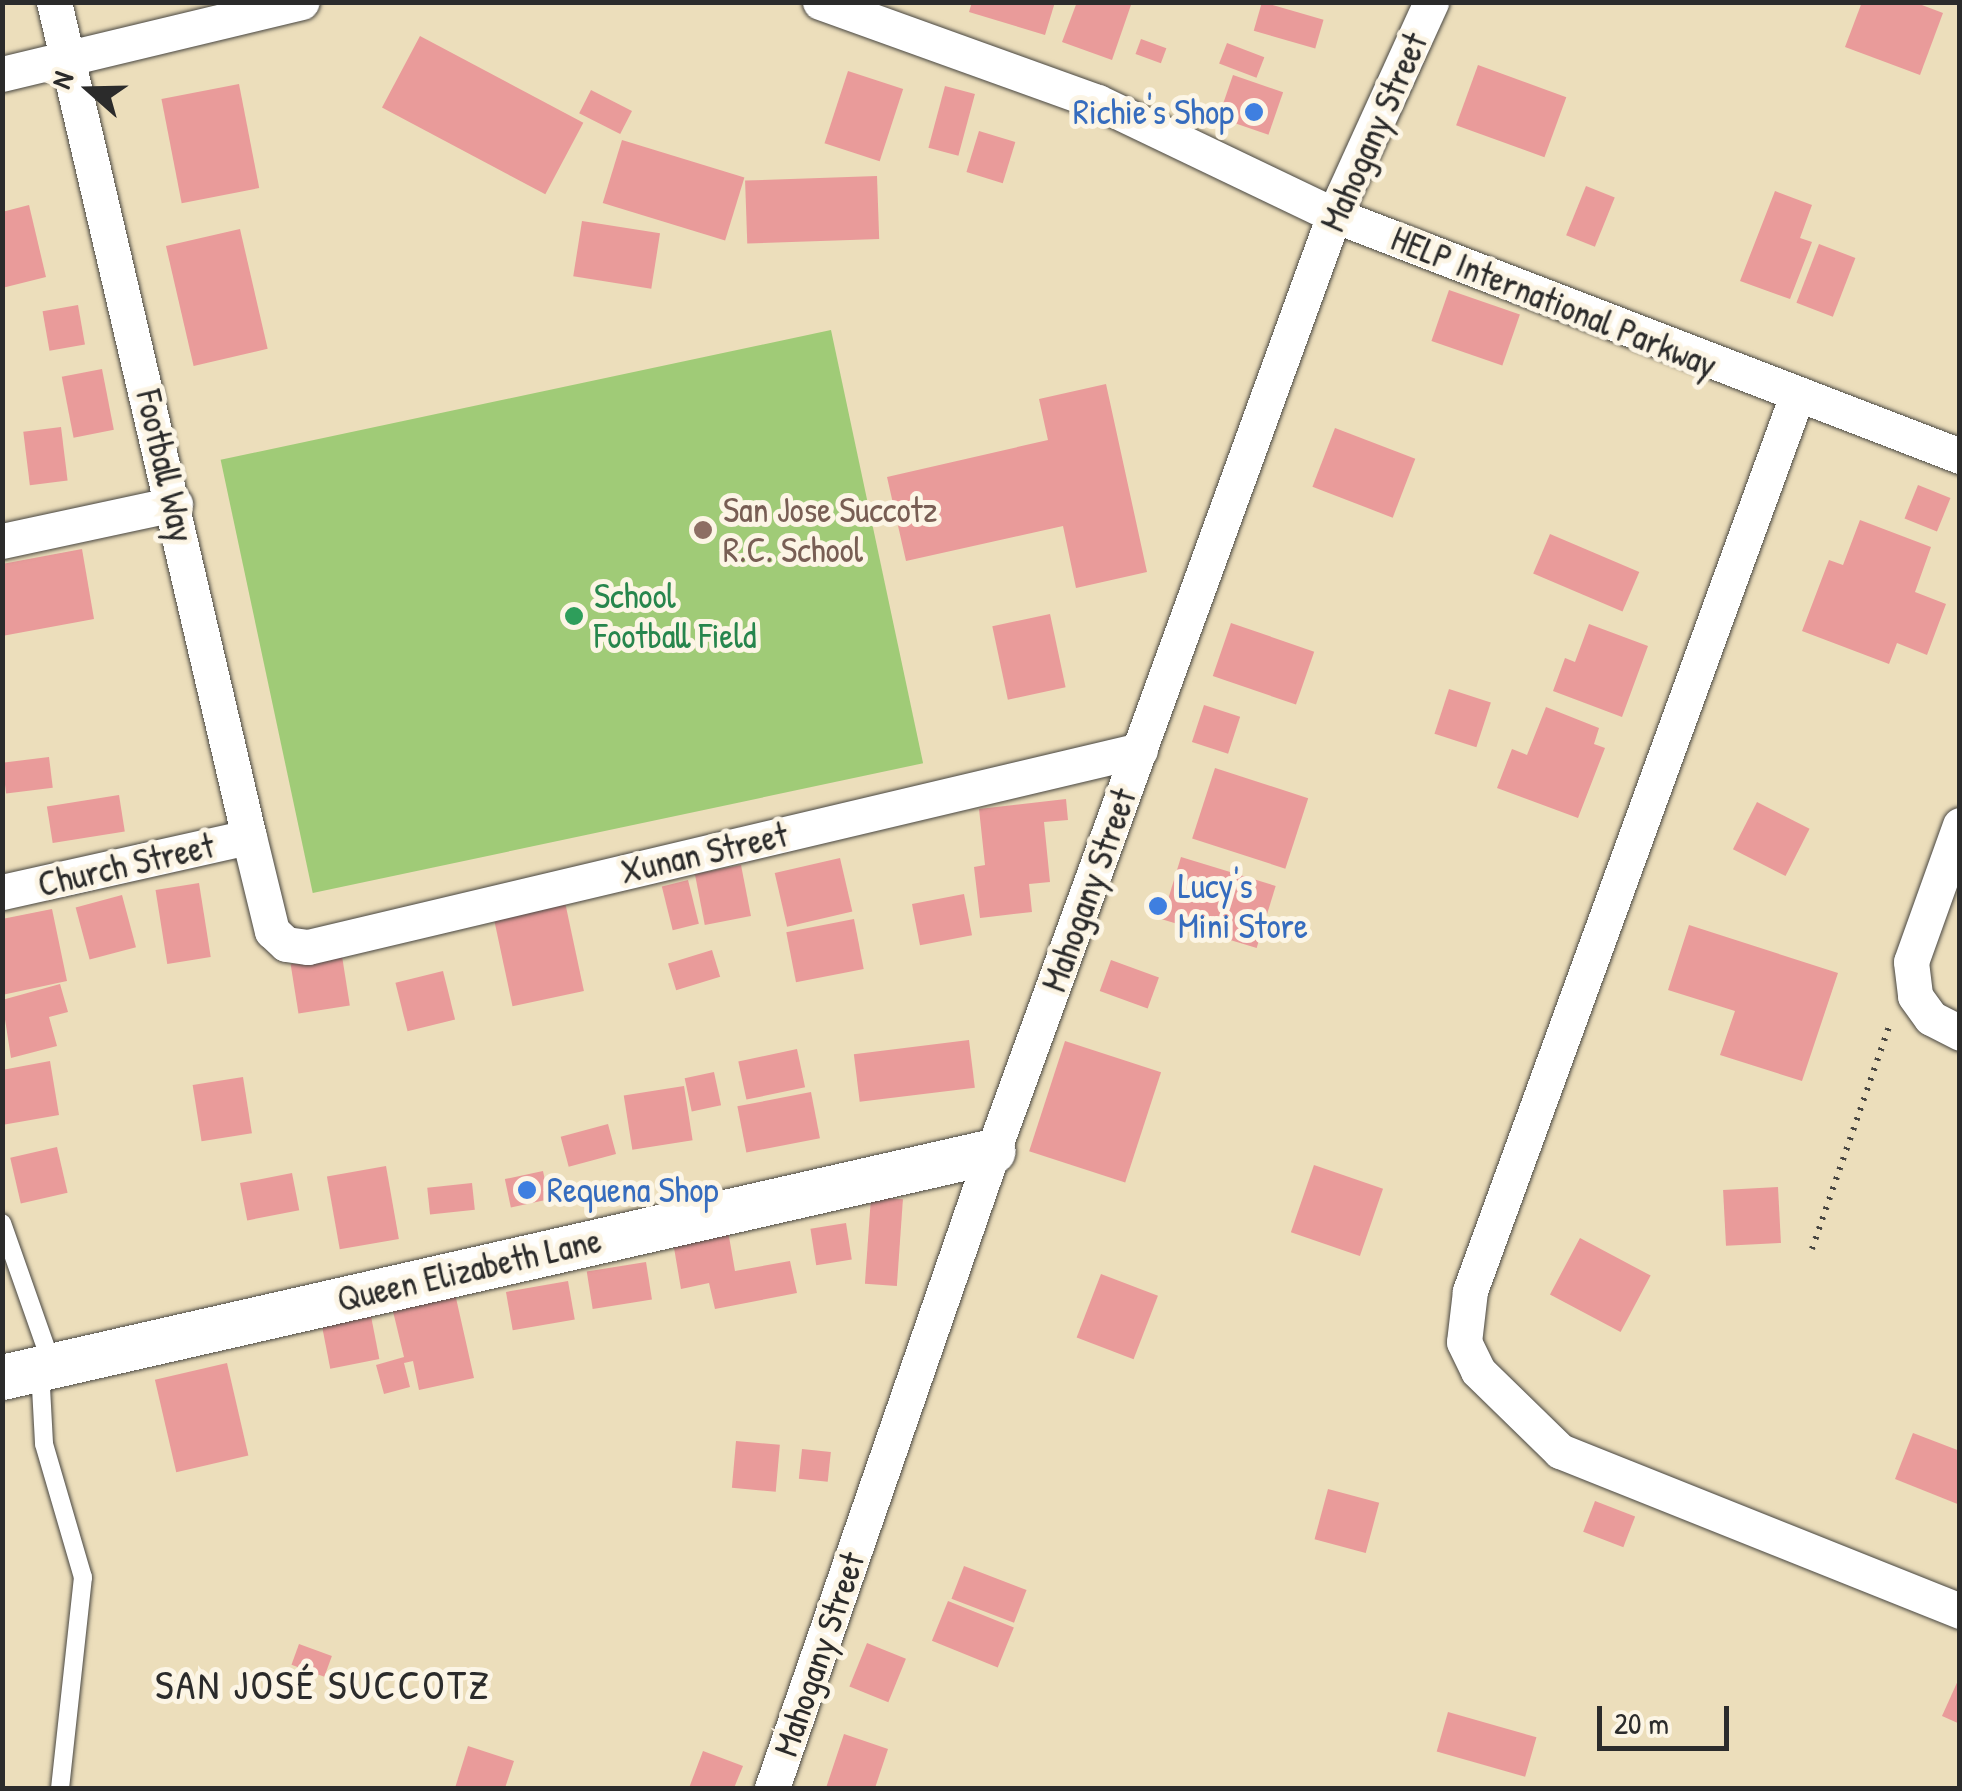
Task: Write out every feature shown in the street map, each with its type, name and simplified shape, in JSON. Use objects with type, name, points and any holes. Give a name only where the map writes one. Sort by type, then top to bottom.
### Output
[{"type":"street","name":"Football Way","points":[[54,2],[272,930]]},
{"type":"street","points":[[2,74],[301,2]]},
{"type":"street","name":"HELP International Parkway","points":[[820,2],[1098,102],[1334,215],[1796,398],[1960,456]]},
{"type":"street","name":"Mahogany Street","points":[[772,1788],[993,1151],[1334,215],[1432,2]]},
{"type":"street","points":[[1796,398],[1470,1291],[1464,1342],[1478,1371],[1560,1451],[1960,1611]]},
{"type":"street","points":[[2,541],[175,504]]},
{"type":"street","name":"Xunan Street","points":[[272,930],[286,944],[308,946],[1140,750]]},
{"type":"street","points":[[1960,825],[1912,962],[1915,996],[1931,1018],[1960,1033]]},
{"type":"street","name":"Church Street","points":[[2,892],[249,837]]},
{"type":"street","name":"Queen Elizabeth Lane","points":[[31,1370],[993,1151]]},
{"type":"lane","points":[[2,1223],[44,1444],[84,1577],[60,1788]]},
{"type":"path","points":[[1812,1249],[1912,962]]},
{"type":"green space","name":"School Football Field","points":[[831,330],[923,763],[313,893],[221,460]]},
{"type":"building","points":[[972,2],[1055,2],[1045,35],[969,12]]},
{"type":"building","points":[[1077,2],[1132,2],[1112,60],[1062,42]]},
{"type":"building","points":[[1262,2],[1324,20],[1315,48],[1254,31]]},
{"type":"building","points":[[1862,2],[1914,2],[1943,13],[1920,75],[1845,47]]},
{"type":"building","points":[[420,36],[583,123],[545,194],[382,108]]},
{"type":"building","points":[[1141,39],[1166,48],[1161,63],[1136,54]]},
{"type":"building","points":[[1227,43],[1264,57],[1256,78],[1219,64]]},
{"type":"building","points":[[1478,65],[1566,97],[1544,157],[1456,125]]},
{"type":"building","points":[[848,71],[903,89],[880,161],[825,143]]},
{"type":"building","points":[[1233,75],[1283,92],[1268,135],[1218,118]]},
{"type":"building","points":[[239,84],[259,188],[182,203],[161,99]]},
{"type":"building","points":[[945,86],[975,94],[958,156],[928,148]]},
{"type":"building","points":[[591,90],[632,111],[620,134],[579,113]]},
{"type":"building","points":[[979,131],[1015,142],[1003,183],[966,172]]},
{"type":"building","points":[[622,140],[744,177],[725,241],[603,203]]},
{"type":"building","points":[[877,176],[879,239],[747,244],[745,181]]},
{"type":"building","points":[[1586,186],[1615,198],[1595,247],[1566,235]]},
{"type":"building","points":[[1775,191],[1812,205],[1800,238],[1812,242],[1790,299],[1740,281]]},
{"type":"building","points":[[29,205],[46,277],[2,288],[2,212]]},
{"type":"building","points":[[582,221],[660,233],[651,289],[573,276]]},
{"type":"building","points":[[240,229],[268,349],[194,366],[166,246]]},
{"type":"building","points":[[1819,244],[1855,258],[1833,317],[1796,303]]},
{"type":"building","points":[[1449,290],[1520,314],[1502,365],[1431,341]]},
{"type":"building","points":[[78,305],[85,344],[49,351],[43,311]]},
{"type":"building","points":[[102,369],[114,430],[74,438],[62,377]]},
{"type":"building","points":[[1106,384],[1147,572],[1076,588],[1063,526],[906,561],[887,477],[1048,440],[1039,399]]},
{"type":"building","points":[[61,427],[68,481],[30,485],[23,432]]},
{"type":"building","points":[[1335,428],[1415,459],[1393,518],[1312,487]]},
{"type":"building","points":[[1918,485],[1950,498],[1937,531],[1905,518]]},
{"type":"building","points":[[1860,520],[1931,547],[1915,592],[1946,604],[1927,655],[1897,643],[1889,664],[1802,631],[1829,560],[1843,565]]},
{"type":"building","points":[[1550,534],[1639,572],[1622,611],[1533,574]]},
{"type":"building","points":[[82,549],[94,619],[2,636],[2,564]]},
{"type":"building","points":[[1050,614],[1066,687],[1008,700],[992,626]]},
{"type":"building","points":[[1231,623],[1314,652],[1296,705],[1213,676]]},
{"type":"building","points":[[1589,624],[1648,646],[1622,717],[1553,691],[1565,658],[1575,662]]},
{"type":"building","points":[[1449,689],[1491,703],[1476,747],[1434,734]]},
{"type":"building","points":[[1204,705],[1240,717],[1228,754],[1192,742]]},
{"type":"building","points":[[1546,707],[1599,728],[1594,744],[1605,748],[1578,818],[1497,788],[1512,749],[1527,755]]},
{"type":"building","points":[[49,757],[53,788],[6,793],[2,763]]},
{"type":"building","points":[[1215,768],[1308,798],[1285,869],[1192,838]]},
{"type":"building","points":[[119,795],[125,832],[53,843],[47,806]]},
{"type":"building","points":[[1066,799],[1068,820],[1044,822],[1050,882],[1029,884],[1032,912],[980,918],[974,867],[985,865],[979,809]]},
{"type":"building","points":[[1757,802],[1810,829],[1786,876],[1733,849]]},
{"type":"building","points":[[1181,857],[1276,886],[1257,948],[1162,919]]},
{"type":"building","points":[[840,858],[852,912],[787,927],[775,873]]},
{"type":"building","points":[[741,865],[751,916],[705,925],[695,874]]},
{"type":"building","points":[[688,880],[699,924],[673,930],[662,887]]},
{"type":"building","points":[[199,883],[211,957],[167,964],[156,890]]},
{"type":"building","points":[[964,894],[972,935],[920,945],[912,904]]},
{"type":"building","points":[[122,895],[136,947],[90,960],[76,907]]},
{"type":"building","points":[[565,902],[584,991],[513,1006],[494,917]]},
{"type":"building","points":[[52,909],[67,981],[2,995],[2,919]]},
{"type":"building","points":[[854,919],[864,969],[796,982],[786,932]]},
{"type":"building","points":[[1689,925],[1838,973],[1802,1081],[1720,1055],[1735,1011],[1668,990]]},
{"type":"building","points":[[712,950],[720,977],[676,990],[668,963]]},
{"type":"building","points":[[342,956],[350,1005],[298,1014],[291,964]]},
{"type":"building","points":[[1111,960],[1159,977],[1148,1008],[1100,991]]},
{"type":"building","points":[[443,971],[455,1020],[408,1031],[395,983]]},
{"type":"building","points":[[60,984],[68,1012],[49,1017],[57,1046],[11,1058],[2,1000]]},
{"type":"building","points":[[969,1040],[975,1088],[860,1102],[854,1054]]},
{"type":"building","points":[[1065,1041],[1161,1072],[1125,1183],[1029,1151]]},
{"type":"building","points":[[797,1049],[805,1087],[746,1100],[738,1061]]},
{"type":"building","points":[[50,1061],[59,1115],[2,1125],[2,1070]]},
{"type":"building","points":[[714,1072],[721,1105],[692,1111],[685,1078]]},
{"type":"building","points":[[243,1077],[252,1133],[202,1141],[193,1085]]},
{"type":"building","points":[[684,1086],[693,1140],[632,1150],[624,1096]]},
{"type":"building","points":[[811,1092],[820,1138],[746,1152],[737,1106]]},
{"type":"building","points":[[608,1124],[616,1154],[569,1167],[561,1137]]},
{"type":"building","points":[[57,1147],[68,1193],[21,1204],[10,1158]]},
{"type":"building","points":[[1314,1165],[1383,1189],[1360,1256],[1291,1232]]},
{"type":"building","points":[[386,1166],[399,1239],[340,1249],[327,1176]]},
{"type":"building","name":"Requena Shop","points":[[543,1171],[549,1199],[511,1207],[505,1179]]},
{"type":"building","points":[[292,1173],[299,1210],[247,1220],[240,1183]]},
{"type":"building","points":[[472,1183],[475,1210],[430,1215],[427,1188]]},
{"type":"building","points":[[1778,1187],[1781,1243],[1726,1246],[1723,1190]]},
{"type":"building","points":[[871,1197],[903,1199],[897,1286],[865,1284]]},
{"type":"building","points":[[846,1223],[852,1260],[816,1265],[810,1229]]},
{"type":"building","points":[[727,1225],[735,1271],[790,1261],[797,1293],[715,1309],[709,1283],[681,1289],[672,1236]]},
{"type":"building","points":[[1580,1238],[1651,1276],[1621,1332],[1550,1295]]},
{"type":"building","points":[[646,1262],[652,1300],[593,1309],[587,1271]]},
{"type":"building","points":[[1101,1274],[1158,1296],[1134,1359],[1077,1337]]},
{"type":"building","points":[[568,1281],[575,1319],[513,1330],[506,1292]]},
{"type":"building","points":[[454,1289],[474,1378],[419,1390],[413,1361],[404,1363],[410,1387],[384,1394],[376,1365],[404,1357],[391,1303]]},
{"type":"building","points":[[370,1311],[379,1359],[330,1369],[321,1321]]},
{"type":"building","points":[[227,1363],[248,1456],[176,1472],[155,1380]]},
{"type":"building","points":[[1913,1433],[1960,1451],[1960,1505],[1895,1479]]},
{"type":"building","points":[[736,1441],[780,1445],[776,1492],[732,1488]]},
{"type":"building","points":[[802,1449],[831,1452],[828,1482],[799,1479]]},
{"type":"building","points":[[1328,1489],[1379,1503],[1366,1553],[1315,1539]]},
{"type":"building","points":[[1595,1501],[1635,1516],[1623,1547],[1583,1532]]},
{"type":"building","points":[[964,1566],[1027,1590],[1014,1623],[951,1599]]},
{"type":"building","points":[[948,1601],[1014,1628],[998,1667],[932,1641]]},
{"type":"building","points":[[867,1643],[906,1659],[888,1702],[849,1687]]},
{"type":"building","points":[[299,1644],[332,1656],[324,1677],[291,1665]]},
{"type":"building","points":[[1960,1676],[1960,1724],[1942,1716]]},
{"type":"building","points":[[1448,1712],[1536,1737],[1525,1777],[1437,1751]]},
{"type":"building","points":[[844,1734],[888,1749],[875,1788],[826,1788]]},
{"type":"building","points":[[468,1746],[514,1761],[505,1788],[455,1788]]},
{"type":"building","points":[[703,1751],[743,1766],[734,1788],[689,1788]]},
{"type":"place","name":"Richie's Shop","points":[[1254,112]]},
{"type":"place","name":"San Jose Succotz R.C. School","points":[[703,530]]},
{"type":"place","name":"School Football Field","points":[[574,616]]},
{"type":"place","name":"Lucy's Mini Store","points":[[1158,906]]},
{"type":"place","name":"Requena Shop","points":[[527,1190]]},
{"type":"district","name":"SAN JOSÉ SUCCOTZ","points":[[323,1684]]}]
